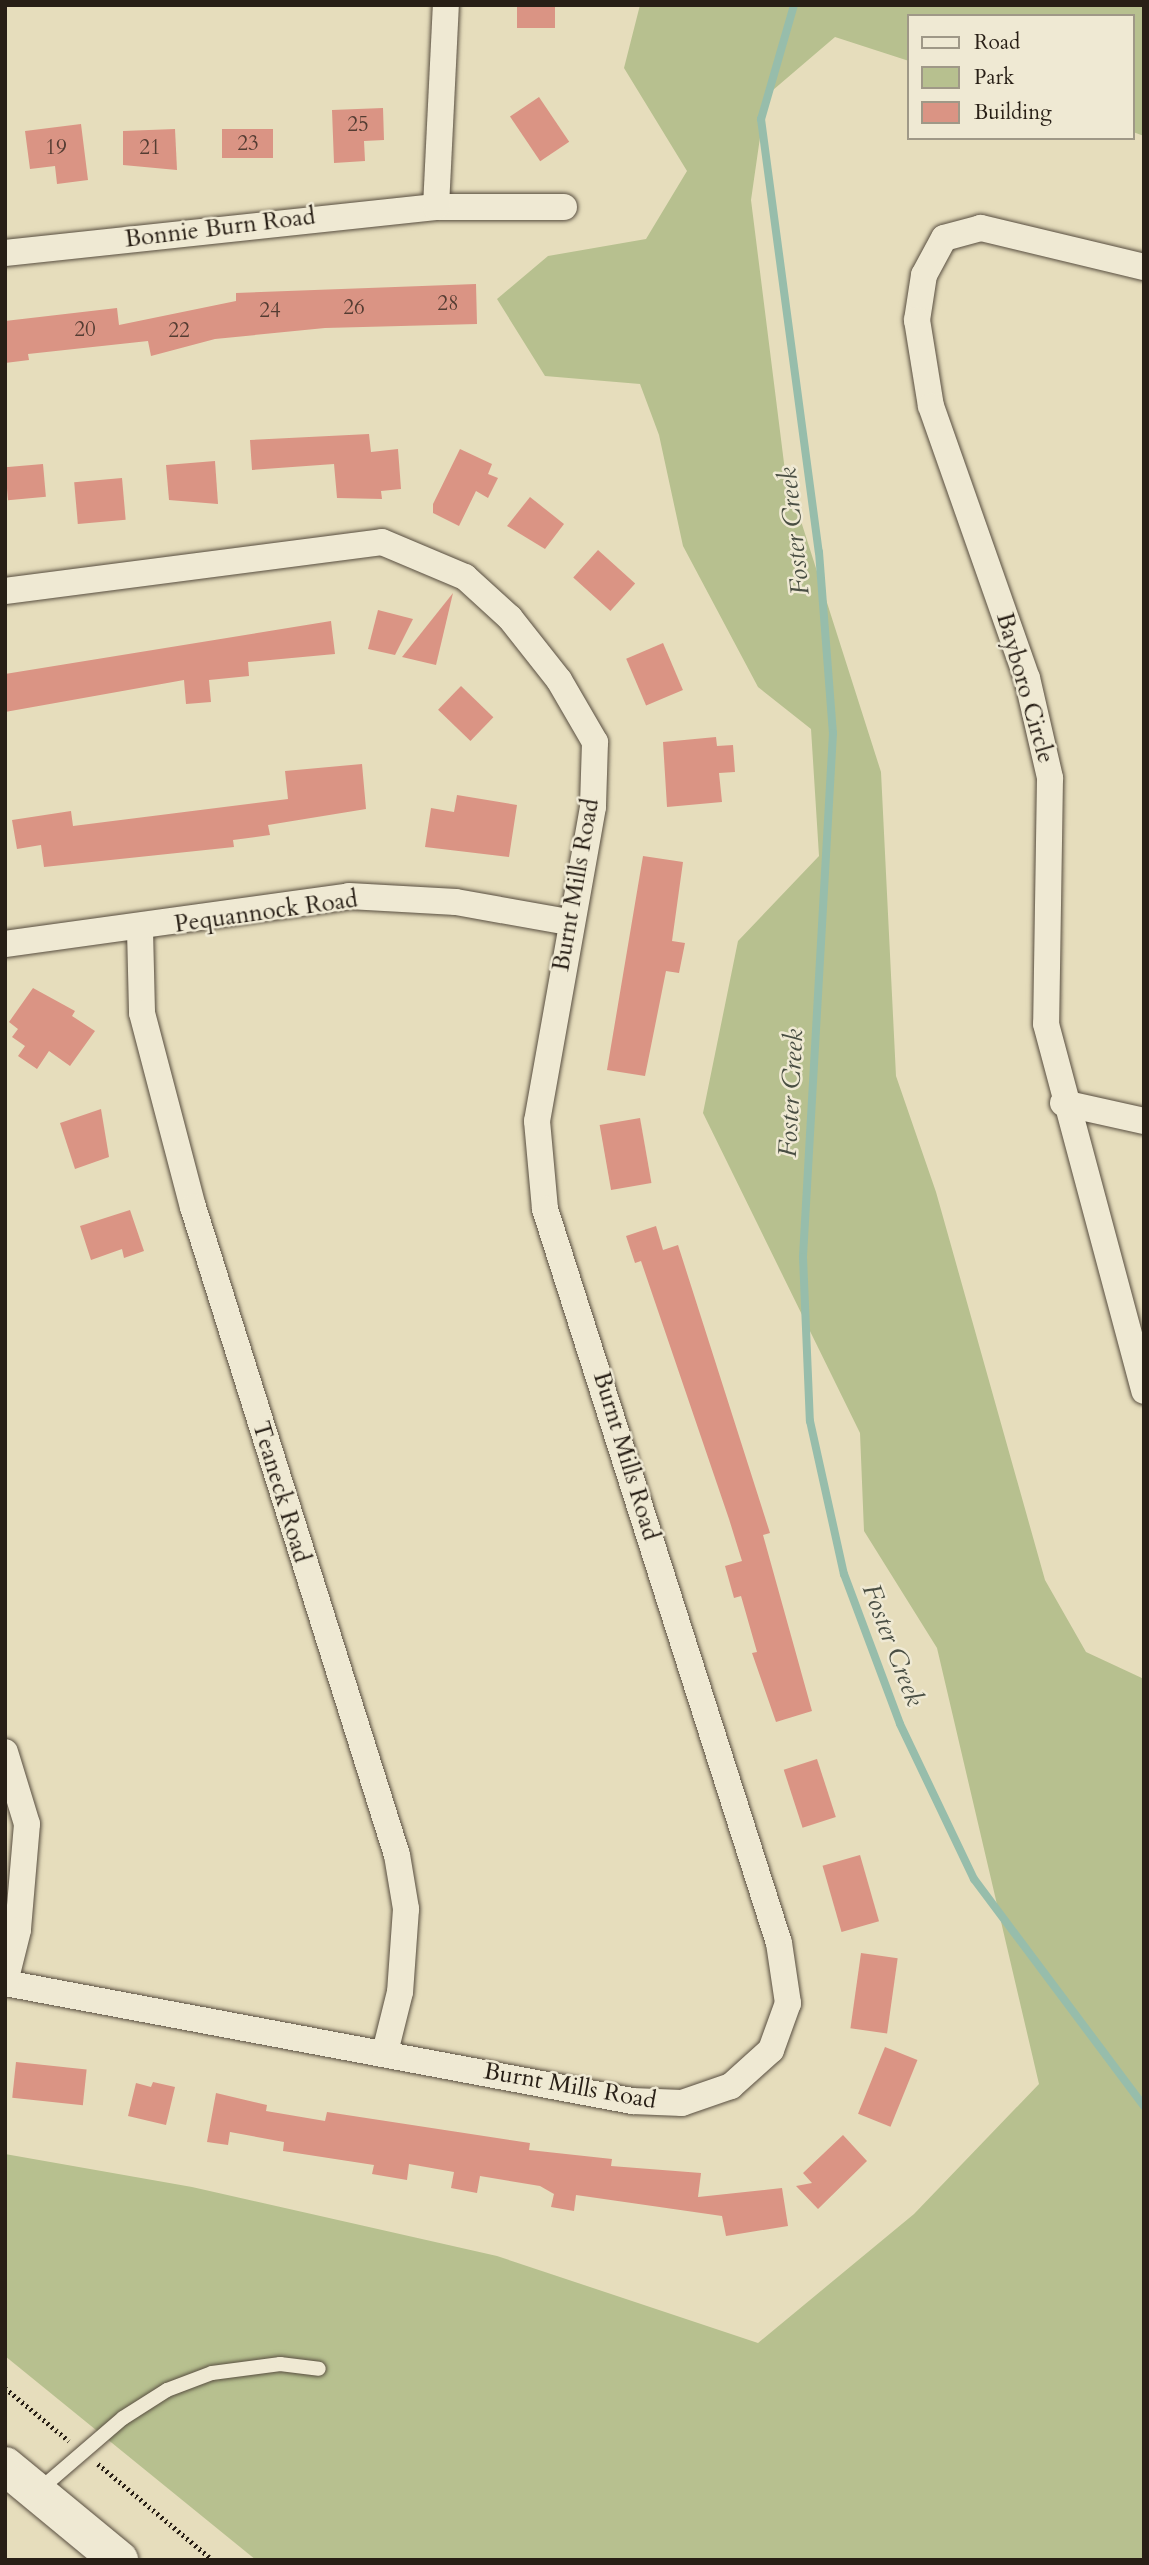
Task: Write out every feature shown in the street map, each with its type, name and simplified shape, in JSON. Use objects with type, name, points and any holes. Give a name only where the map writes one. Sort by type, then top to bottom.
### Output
[{"type":"main road","points":[[5,2466],[119,2560]]},
{"type":"street","points":[[436,207],[446,5]]},
{"type":"street","name":"Bonnie Burn Road","points":[[5,253],[436,207],[564,207]]},
{"type":"street","name":"Bayboro Circle","points":[[1144,267],[981,228],[944,239],[924,275],[917,320],[930,406],[1027,678],[1050,778],[1046,1024],[1063,1103],[1144,1391]]},
{"type":"street","name":"Burnt Mills Road","points":[[5,591],[382,542],[465,577],[510,618],[559,680],[596,742],[593,807],[568,922],[537,1121],[545,1209],[779,1943],[788,2003],[771,2050],[731,2085],[682,2103],[632,2101],[5,1982]]},
{"type":"street","name":"Pequannock Road","points":[[5,944],[140,930],[349,896],[456,902],[568,922]]},
{"type":"street","name":"Teaneck Road","points":[[140,930],[142,1013],[193,1207],[397,1854],[406,1909],[400,1992],[384,2052]]},
{"type":"street","points":[[1063,1103],[1144,1121]]},
{"type":"street","points":[[5,1752],[27,1824],[18,1930],[5,1982]]},
{"type":"lane","points":[[37,2492],[82,2451],[167,2390],[212,2373],[280,2364],[319,2369]]},
{"type":"path","points":[[5,2388],[213,2560]]},
{"type":"green space","points":[[640,5],[1144,5],[1144,136],[1135,133],[1135,14],[908,14],[908,61],[835,37],[766,96],[751,200],[785,471],[881,772],[896,1076],[936,1192],[1045,1580],[1086,1652],[1144,1679],[1144,2560],[256,2560],[5,2356],[5,2154],[192,2187],[497,2256],[758,2343],[914,2214],[1039,2084],[937,1648],[864,1531],[860,1433],[703,1113],[738,941],[819,856],[811,729],[758,687],[683,546],[659,435],[640,384],[545,376],[497,299],[548,256],[646,239],[687,171],[624,68]]},
{"type":"building","points":[[517,5],[555,5],[555,28],[517,28]]},
{"type":"building","points":[[539,97],[569,142],[540,161],[510,117]]},
{"type":"building","points":[[383,108],[384,140],[364,141],[365,161],[334,163],[332,110]]},
{"type":"building","points":[[81,124],[88,180],[57,184],[55,166],[30,169],[25,131]]},
{"type":"building","points":[[175,129],[177,170],[123,165],[123,131]]},
{"type":"building","points":[[222,129],[273,129],[273,158],[222,158]]},
{"type":"building","points":[[476,284],[477,324],[325,328],[215,339],[151,356],[148,341],[28,354],[29,360],[5,363],[5,321],[117,308],[119,325],[236,301],[236,293]]},
{"type":"building","points":[[369,434],[371,452],[398,449],[401,489],[381,491],[382,499],[337,498],[334,464],[252,470],[250,440]]},
{"type":"building","points":[[460,449],[492,464],[488,474],[498,478],[488,498],[476,491],[459,526],[433,513],[433,504]]},
{"type":"building","points":[[215,461],[218,504],[169,500],[166,465]]},
{"type":"building","points":[[43,464],[46,497],[8,500],[5,467]]},
{"type":"building","points":[[122,478],[126,520],[78,524],[74,482]]},
{"type":"building","points":[[530,497],[564,524],[545,549],[507,526]]},
{"type":"building","points":[[598,550],[635,583],[610,611],[573,577]]},
{"type":"building","points":[[453,593],[436,665],[402,657]]},
{"type":"building","points":[[378,610],[413,619],[395,655],[368,649]]},
{"type":"building","points":[[331,621],[335,654],[248,662],[249,676],[209,680],[211,702],[186,704],[184,680],[5,712],[5,674]]},
{"type":"building","points":[[663,643],[683,690],[646,706],[626,659]]},
{"type":"building","points":[[461,686],[493,717],[470,741],[438,710]]},
{"type":"building","points":[[716,737],[717,746],[733,745],[735,772],[719,773],[722,802],[667,807],[663,742]]},
{"type":"building","points":[[362,764],[366,809],[268,825],[270,835],[233,840],[234,847],[44,867],[41,845],[17,849],[12,820],[71,811],[73,826],[288,799],[285,771]]},
{"type":"building","points":[[457,795],[517,805],[509,857],[425,847],[431,808],[454,812]]},
{"type":"building","points":[[643,856],[683,862],[672,941],[685,943],[679,973],[666,971],[645,1076],[607,1070]]},
{"type":"building","points":[[33,988],[75,1011],[72,1016],[95,1031],[70,1066],[49,1051],[37,1069],[18,1056],[25,1046],[12,1037],[18,1029],[9,1022]]},
{"type":"building","points":[[101,1109],[109,1157],[75,1169],[60,1123]]},
{"type":"building","points":[[640,1118],[651,1183],[611,1190],[600,1125]]},
{"type":"building","points":[[130,1210],[144,1251],[124,1258],[122,1249],[91,1260],[80,1226]]},
{"type":"building","points":[[656,1226],[663,1250],[678,1245],[770,1533],[763,1535],[812,1711],[776,1722],[752,1653],[757,1652],[741,1596],[734,1598],[725,1566],[742,1561],[641,1261],[635,1263],[626,1236]]},
{"type":"building","points":[[817,1759],[836,1817],[803,1828],[784,1770]]},
{"type":"building","points":[[860,1855],[879,1921],[842,1932],[823,1866]]},
{"type":"building","points":[[861,1953],[898,1958],[887,2033],[850,2028]]},
{"type":"building","points":[[885,2047],[917,2060],[890,2127],[858,2114]]},
{"type":"building","points":[[16,2062],[87,2069],[83,2105],[12,2098]]},
{"type":"building","points":[[153,2082],[175,2087],[166,2125],[128,2116],[136,2083],[151,2087]]},
{"type":"building","points":[[216,2093],[267,2105],[266,2111],[325,2121],[327,2112],[530,2143],[529,2150],[612,2159],[611,2166],[701,2173],[698,2197],[782,2188],[788,2226],[726,2236],[722,2216],[576,2195],[574,2211],[551,2207],[554,2194],[540,2186],[480,2176],[477,2193],[451,2188],[454,2172],[409,2164],[407,2180],[372,2174],[374,2165],[283,2151],[284,2142],[230,2132],[228,2145],[207,2142]]},
{"type":"building","points":[[843,2135],[867,2161],[818,2209],[796,2186],[812,2183],[803,2173]]},
{"type":"waterway","name":"Foster Creek","points":[[794,5],[761,119],[819,552],[833,733],[803,1257],[810,1421],[844,1574],[900,1724],[974,1879],[1144,2106]]}]
